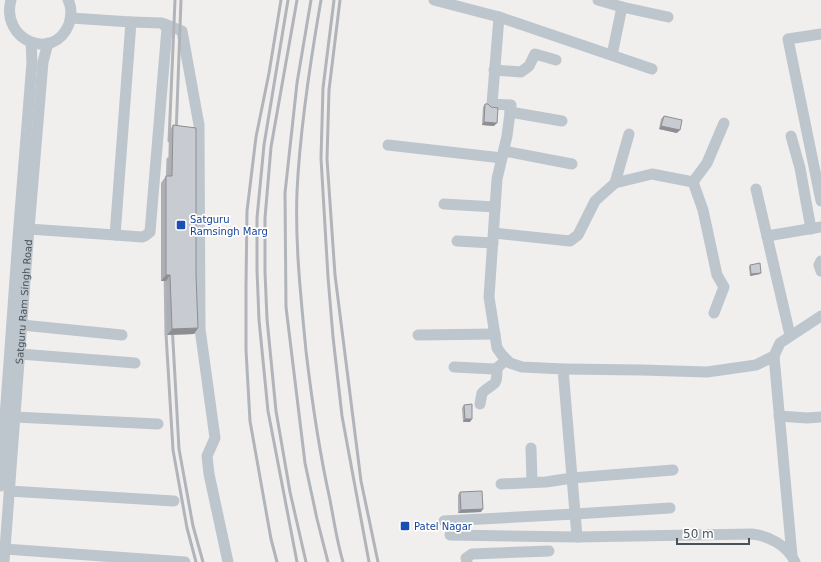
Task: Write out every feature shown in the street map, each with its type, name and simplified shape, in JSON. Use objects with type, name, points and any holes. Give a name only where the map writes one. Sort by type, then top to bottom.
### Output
[{"type":"street","points":[[6,4],[9,22],[18,36],[31,43],[40,44],[48,43],[59,38],[67,29],[71,18],[70,3],[68,0]]},
{"type":"street","points":[[434,0],[499,17],[652,69]]},
{"type":"street","points":[[598,0],[668,17]]},
{"type":"street","points":[[612,55],[622,7]]},
{"type":"street","points":[[499,17],[492,104],[511,105],[503,154],[497,179],[489,297],[497,348],[506,360],[510,364],[522,367],[707,372],[756,365],[774,356]]},
{"type":"street","points":[[71,18],[165,24],[182,31],[199,125],[200,329],[215,438],[207,456],[209,474],[228,562]]},
{"type":"street","points":[[115,235],[131,22]]},
{"type":"street","points":[[29,229],[142,236],[146,236],[150,232],[167,28],[165,24]]},
{"type":"street","points":[[821,34],[788,39],[821,201]]},
{"type":"street","name":"Satguru Ram Singh Road","points":[[4,562],[5,488],[17,246],[32,62],[31,43]]},
{"type":"street","name":"Satguru Ram Singh Road","points":[[5,488],[15,418],[43,62],[48,43]]},
{"type":"street","points":[[494,70],[521,72],[529,66],[535,54],[556,60]]},
{"type":"street","points":[[510,112],[562,121]]},
{"type":"street","points":[[693,182],[707,163],[724,123]]},
{"type":"street","points":[[615,184],[630,134]]},
{"type":"street","points":[[767,236],[816,228],[791,136]]},
{"type":"street","points":[[388,145],[503,154],[572,164]]},
{"type":"street","points":[[457,241],[493,238],[570,241],[578,235],[595,201],[615,184],[652,174],[693,182]]},
{"type":"street","points":[[693,182],[703,210],[717,275],[724,287],[714,313]]},
{"type":"street","points":[[756,189],[790,336]]},
{"type":"street","points":[[444,204],[496,207]]},
{"type":"street","points":[[821,261],[819,265],[821,271]]},
{"type":"street","points":[[794,559],[774,356],[780,343],[821,316]]},
{"type":"street","points":[[22,325],[122,335]]},
{"type":"street","points":[[418,335],[495,334]]},
{"type":"street","points":[[20,354],[134,363]]},
{"type":"street","points":[[454,367],[497,368],[506,360]]},
{"type":"street","points":[[480,404],[482,392],[495,384],[497,381],[497,368]]},
{"type":"street","points":[[563,369],[577,537]]},
{"type":"street","points":[[779,416],[807,418],[821,417]]},
{"type":"street","points":[[15,418],[158,424]]},
{"type":"street","points":[[531,448],[532,482]]},
{"type":"street","points":[[501,484],[546,482],[572,478],[673,470]]},
{"type":"street","points":[[5,488],[174,502]]},
{"type":"street","points":[[444,521],[670,508]]},
{"type":"street","points":[[450,535],[577,537],[752,534],[763,535],[774,540],[794,559]]},
{"type":"street","points":[[5,549],[186,562]]},
{"type":"street","points":[[467,562],[466,558],[472,554],[549,551]]},
{"type":"building","points":[[485,104],[498,108],[497,123],[484,122]]},
{"type":"building","points":[[664,116],[682,120],[680,130],[661,126]]},
{"type":"building","points":[[173,125],[196,128],[196,275],[198,328],[172,329],[170,275],[166,275],[166,176],[172,176]]},
{"type":"building","points":[[760,263],[761,273],[751,274],[750,265]]},
{"type":"building","points":[[472,404],[472,419],[465,419],[464,405]]},
{"type":"building","points":[[482,491],[483,509],[461,510],[460,492]]},
{"type":"railway","points":[[169,141],[175,0]]},
{"type":"railway","points":[[176,136],[181,0]]},
{"type":"railway","points":[[277,562],[271,539],[250,421],[246,350],[246,285],[247,211],[256,137],[269,73],[281,0]]},
{"type":"railway","points":[[288,0],[264,145],[257,218],[257,270],[259,320],[268,411],[297,562]]},
{"type":"railway","points":[[297,0],[271,147],[265,218],[265,272],[267,319],[276,411],[290,492],[306,562]]},
{"type":"railway","points":[[311,0],[297,83],[285,193],[286,307],[305,463],[328,562]]},
{"type":"railway","points":[[321,0],[309,71],[300,143],[297,192],[297,232],[302,311],[313,407],[322,463],[343,562]]},
{"type":"railway","points":[[334,0],[323,88],[321,158],[328,277],[342,416],[369,562]]},
{"type":"railway","points":[[340,0],[329,90],[327,159],[335,275],[361,481],[378,562]]},
{"type":"railway","points":[[167,187],[168,159]]},
{"type":"railway","points":[[165,271],[166,334],[173,450],[187,528],[196,562]]},
{"type":"railway","points":[[172,324],[179,449],[193,526],[203,562]]},
{"type":"place","name":"Satguru Ramsingh Marg","points":[[181,225]]},
{"type":"place","name":"Patel Nagar","points":[[405,526]]}]
